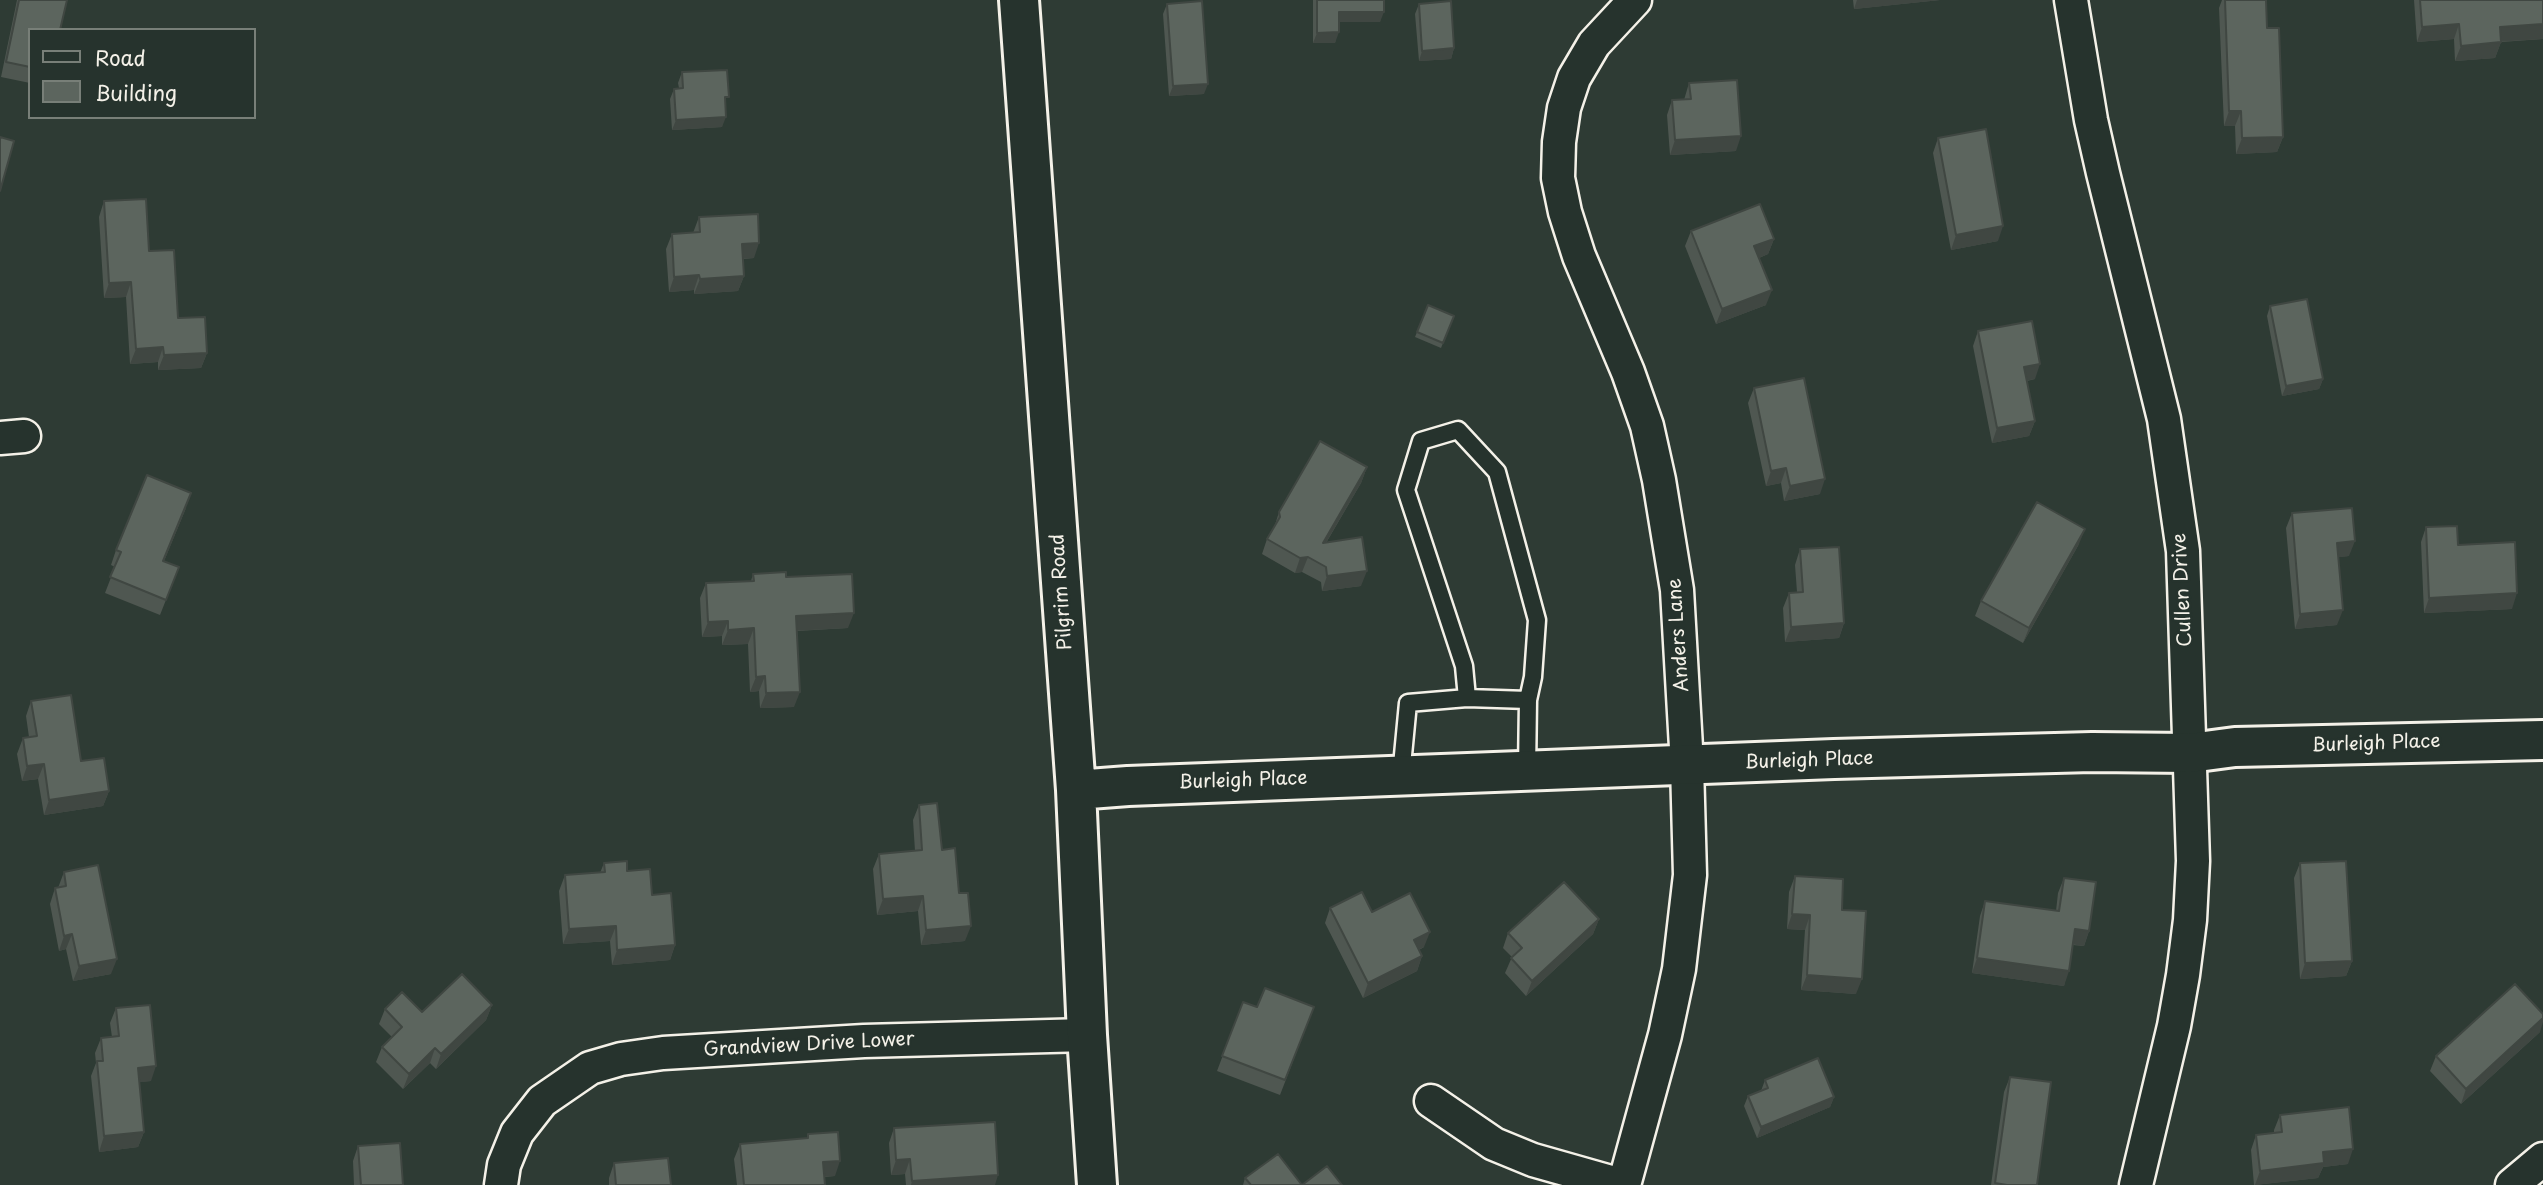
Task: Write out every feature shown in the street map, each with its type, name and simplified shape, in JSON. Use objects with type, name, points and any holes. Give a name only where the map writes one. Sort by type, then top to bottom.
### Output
[{"type":"street","name":"Pilgrim Road","points":[[1019,0],[1076,790],[1097,1185]]},
{"type":"street","name":"Anders Lane","points":[[1622,1185],[1665,1035],[1679,969],[1690,875],[1677,590],[1660,480],[1647,426],[1628,372],[1579,256],[1558,178],[1559,142],[1574,79],[1594,44],[1635,0]]},
{"type":"street","name":"Cullen Drive","points":[[2071,0],[2091,120],[2164,419],[2183,551],[2193,861],[2190,920],[2183,975],[2168,1052],[2136,1185]]},
{"type":"street","name":"Burleigh Place","points":[[1076,790],[1687,765],[2543,740]]},
{"type":"street","name":"Grandview Drive Lower","points":[[501,1185],[504,1165],[517,1133],[542,1101],[590,1068],[621,1059],[663,1053],[864,1041],[1087,1035]]},
{"type":"street","points":[[1431,1101],[1494,1144],[1533,1160],[1622,1185]]},
{"type":"street","points":[[2512,1185],[2543,1159]]},
{"type":"lane","points":[[1467,698],[1464,666],[1406,490],[1421,441],[1458,430],[1497,472],[1537,620],[1533,677],[1528,700],[1527,771]]},
{"type":"lane","points":[[1401,776],[1408,704],[1467,698],[1528,700]]},
{"type":"building","points":[[19,0],[67,0],[60,28],[28,28],[28,67],[6,62]]},
{"type":"building","points":[[1317,0],[1384,0],[1384,12],[1339,12],[1339,32],[1317,33]]},
{"type":"building","points":[[2225,0],[2266,0],[2267,28],[2279,28],[2283,137],[2242,138],[2241,111],[2229,111]]},
{"type":"building","points":[[2420,0],[2543,0],[2543,24],[2500,27],[2501,42],[2461,46],[2459,24],[2422,27]]},
{"type":"building","points":[[1202,1],[1208,84],[1173,86],[1167,4]]},
{"type":"building","points":[[1451,1],[1454,48],[1422,51],[1419,4]]},
{"type":"building","points":[[727,70],[729,97],[725,97],[726,117],[676,120],[674,89],[683,88],[682,72]]},
{"type":"building","points":[[1737,80],[1741,136],[1675,140],[1672,100],[1691,99],[1689,83]]},
{"type":"building","points":[[1986,129],[2003,226],[1956,235],[1938,138]]},
{"type":"building","points":[[0,137],[14,141],[0,191]]},
{"type":"building","points":[[146,199],[149,251],[174,250],[178,318],[205,317],[207,353],[164,355],[163,347],[136,349],[131,282],[109,283],[104,201]]},
{"type":"building","points":[[1760,204],[1774,239],[1754,246],[1772,290],[1722,309],[1691,231]]},
{"type":"building","points":[[758,214],[759,243],[742,244],[744,276],[700,279],[699,275],[674,277],[672,234],[700,232],[699,217]]},
{"type":"building","points":[[2307,299],[2323,379],[2286,386],[2270,306]]},
{"type":"building","points":[[1428,305],[1454,316],[1443,343],[1417,332]]},
{"type":"building","points":[[2032,321],[2040,364],[2024,367],[2035,421],[1997,428],[1978,331]]},
{"type":"building","points":[[1804,378],[1825,479],[1790,486],[1786,468],[1771,471],[1754,388]]},
{"type":"building","points":[[1320,441],[1367,467],[1323,543],[1362,537],[1367,571],[1327,576],[1326,567],[1308,557],[1300,558],[1267,539],[1280,517],[1279,512]]},
{"type":"building","points":[[147,475],[191,493],[163,561],[179,567],[166,600],[110,577],[121,552],[116,550]]},
{"type":"building","points":[[2037,502],[2085,529],[2029,628],[1981,601]]},
{"type":"building","points":[[2352,508],[2355,541],[2337,543],[2343,610],[2300,614],[2292,513]]},
{"type":"building","points":[[2457,526],[2458,545],[2515,542],[2517,593],[2429,598],[2426,527]]},
{"type":"building","points":[[1839,547],[1844,623],[1791,627],[1789,593],[1803,592],[1800,549]]},
{"type":"building","points":[[786,572],[786,577],[852,574],[854,613],[796,616],[800,692],[766,693],[765,676],[756,677],[754,628],[728,630],[728,621],[708,622],[706,583],[754,581],[753,574]]},
{"type":"building","points":[[71,695],[81,761],[104,758],[109,791],[49,800],[44,764],[27,766],[23,738],[37,736],[31,701]]},
{"type":"building","points":[[937,803],[942,850],[955,848],[959,893],[968,893],[971,926],[926,930],[923,896],[883,899],[879,854],[922,850],[919,805]]},
{"type":"building","points":[[627,861],[627,871],[650,869],[652,895],[671,893],[675,945],[617,950],[616,926],[569,929],[565,875],[605,872],[604,863]]},
{"type":"building","points":[[2346,861],[2352,961],[2305,963],[2300,863]]},
{"type":"building","points":[[98,865],[117,959],[79,966],[72,934],[64,936],[55,888],[66,886],[64,872]]},
{"type":"building","points":[[1795,876],[1843,879],[1842,910],[1866,911],[1862,979],[1807,975],[1810,915],[1792,914]]},
{"type":"building","points":[[2064,878],[2096,882],[2089,931],[2075,929],[2069,971],[1977,958],[1985,901],[2059,911]]},
{"type":"building","points":[[1564,882],[1599,919],[1532,981],[1511,958],[1522,948],[1508,933]]},
{"type":"building","points":[[1362,892],[1372,912],[1410,893],[1430,932],[1414,940],[1422,956],[1368,983],[1330,908]]},
{"type":"building","points":[[462,974],[492,1005],[441,1054],[435,1048],[409,1074],[382,1047],[402,1027],[385,1009],[402,992],[422,1012]]},
{"type":"building","points":[[2515,984],[2543,1014],[2543,1018],[2466,1089],[2436,1056]]},
{"type":"building","points":[[1265,988],[1314,1007],[1285,1080],[1222,1056],[1243,1002],[1257,1007]]},
{"type":"building","points":[[150,1005],[156,1066],[138,1068],[144,1132],[104,1136],[97,1061],[103,1061],[101,1038],[119,1036],[116,1008]]},
{"type":"building","points":[[1818,1058],[1834,1097],[1761,1127],[1748,1096],[1768,1088],[1765,1080]]},
{"type":"building","points":[[2010,1077],[2051,1082],[2037,1185],[1995,1183]]},
{"type":"building","points":[[2349,1107],[2353,1149],[2323,1152],[2324,1163],[2260,1171],[2256,1135],[2282,1132],[2280,1115]]},
{"type":"building","points":[[995,1122],[998,1175],[912,1181],[910,1159],[896,1160],[894,1128]]},
{"type":"building","points":[[838,1132],[840,1161],[823,1162],[825,1185],[744,1185],[740,1144],[808,1138],[808,1134]]},
{"type":"building","points":[[400,1143],[403,1185],[361,1185],[358,1146]]},
{"type":"building","points":[[1278,1154],[1302,1185],[1251,1185],[1245,1178]]},
{"type":"building","points":[[668,1158],[671,1185],[616,1185],[614,1163]]},
{"type":"building","points":[[1327,1166],[1342,1185],[1302,1185]]}]
